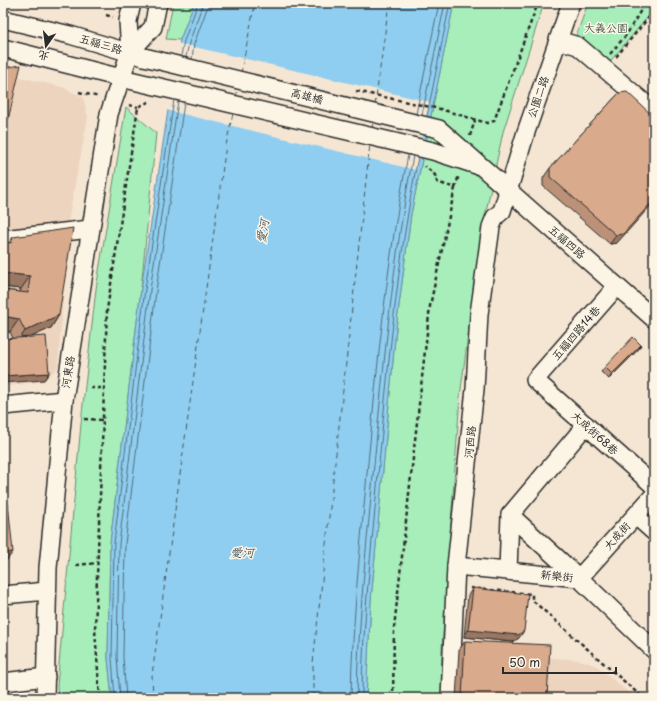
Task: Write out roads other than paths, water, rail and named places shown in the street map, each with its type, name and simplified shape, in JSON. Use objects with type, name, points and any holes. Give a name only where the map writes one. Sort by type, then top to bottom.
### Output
[{"type":"street","points":[[130,52],[128,21],[132,3]]},
{"type":"street","points":[[130,52],[153,26],[158,3]]},
{"type":"street","name":"公園二路","points":[[508,191],[571,3]]},
{"type":"street","name":"五福三路","points":[[3,19],[175,64]]},
{"type":"street","points":[[558,40],[578,46],[654,111]]},
{"type":"street","points":[[3,48],[121,78]]},
{"type":"street","name":"河東路","points":[[45,698],[48,591],[64,400],[109,114],[130,52]]},
{"type":"street","name":"高雄橋","points":[[175,64],[439,129]]},
{"type":"street","name":"五福四路","points":[[121,78],[170,89],[429,158],[479,165]]},
{"type":"street","name":"五福四路","points":[[439,129],[654,319]]},
{"type":"street","name":"河西路","points":[[450,698],[456,566],[475,388],[479,314],[492,227],[495,217],[502,211],[508,191]]},
{"type":"street","points":[[3,239],[90,229]]},
{"type":"street","name":"五福四路14巷","points":[[535,380],[617,286]]},
{"type":"street","name":"大成街68巷","points":[[535,380],[654,486]]},
{"type":"street","points":[[3,406],[64,400]]},
{"type":"street","points":[[508,571],[510,515],[586,425]]},
{"type":"street","name":"大成街","points":[[579,578],[636,516],[654,494]]},
{"type":"street","points":[[510,515],[579,578]]},
{"type":"street","points":[[636,516],[654,532]]},
{"type":"street","name":"新樂街","points":[[456,566],[579,578],[654,650]]},
{"type":"street","points":[[3,595],[48,591]]},
{"type":"street","points":[[3,682],[46,677]]},
{"type":"water","name":"愛河","points":[[194,3],[454,3],[411,214],[396,328],[371,600],[366,698],[112,698],[108,658],[110,543],[141,289],[168,110],[180,40]]},
{"type":"park label","name":"大義公園","points":[[606,28]]}]
